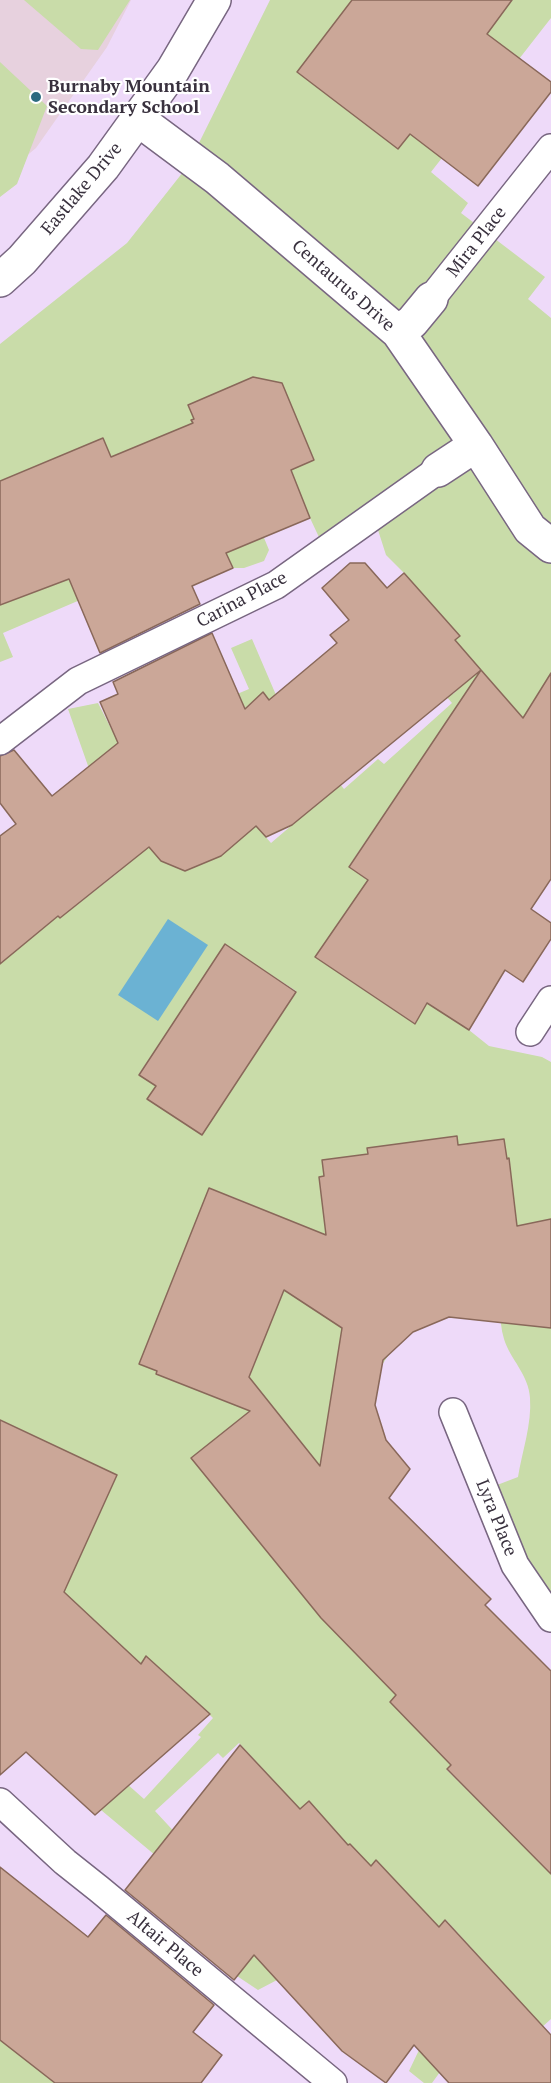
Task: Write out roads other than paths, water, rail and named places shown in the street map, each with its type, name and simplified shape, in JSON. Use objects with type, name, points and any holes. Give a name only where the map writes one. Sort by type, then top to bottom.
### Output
[{"type":"street","name":"Eastlake Drive","points":[[0,280],[21,260],[96,175],[139,120],[173,70],[214,0]]},
{"type":"street","name":"Centaurus Drive","points":[[139,120],[217,178],[398,332],[476,445],[530,529],[551,546]]},
{"type":"street","name":"Mira Place","points":[[398,332],[412,322],[431,299]]},
{"type":"street","name":"Carina Place","points":[[438,470],[476,445]]},
{"type":"lane","name":"Mira Place","points":[[431,299],[551,148]]},
{"type":"lane","name":"Carina Place","points":[[0,741],[78,681],[276,585],[438,470]]},
{"type":"lane","points":[[530,1032],[551,1000]]},
{"type":"lane","name":"Lyra Place","points":[[453,1412],[515,1565],[551,1618]]},
{"type":"lane","name":"Altair Place","points":[[0,1802],[64,1862],[333,2083]]},
{"type":"water","points":[[168,919],[208,945],[158,1021],[118,995]]},
{"type":"place","name":"Burnaby Mountain Secondary School","points":[[36,97]]}]
